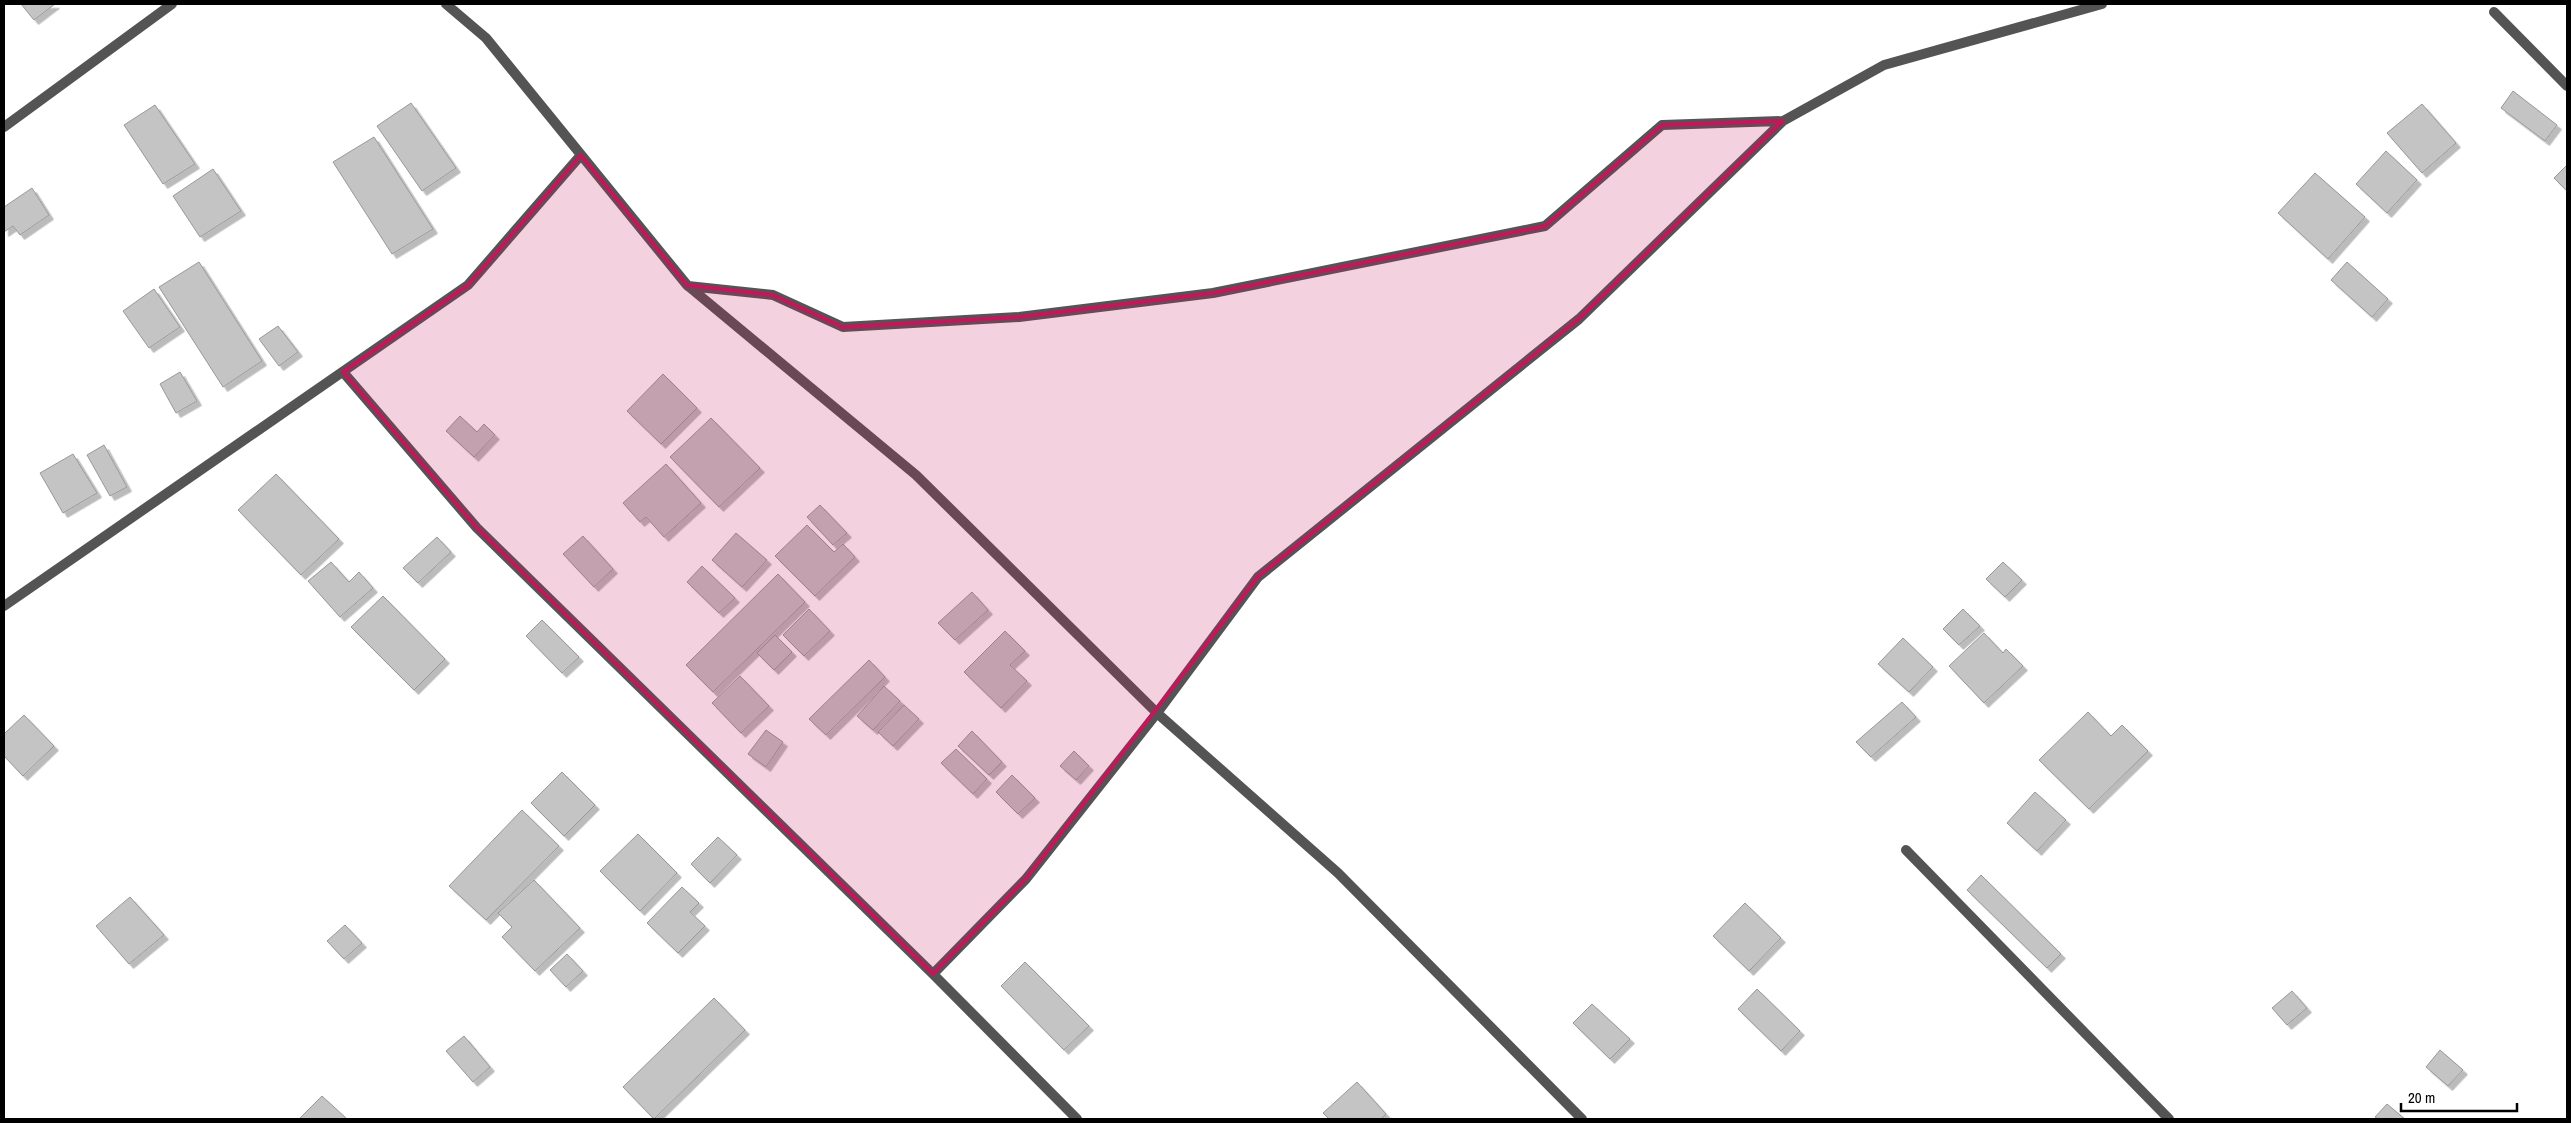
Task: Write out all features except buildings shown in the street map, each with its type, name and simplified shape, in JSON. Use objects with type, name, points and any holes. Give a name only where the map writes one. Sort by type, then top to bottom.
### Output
[{"type":"street","points":[[4,127],[172,4]]},
{"type":"street","points":[[446,4],[486,38],[686,285],[916,475],[1156,713],[1338,873],[1582,1119]]},
{"type":"street","points":[[934,974],[1026,879],[1156,713],[1258,577],[1579,319],[1783,121],[1884,65],[2102,4]]},
{"type":"street","points":[[2494,12],[2567,86]]},
{"type":"street","points":[[686,285],[773,295],[844,327],[1019,316],[1213,293],[1545,226],[1662,125],[1783,121]]},
{"type":"street","points":[[4,606],[468,285],[581,155]]},
{"type":"street","points":[[343,372],[477,528],[934,974],[1077,1119]]},
{"type":"street","points":[[1906,850],[2169,1119]]},
{"type":"highlighted area","points":[[1783,121],[1579,319],[1258,577],[1026,879],[933,974],[477,528],[343,372],[468,285],[581,155],[687,285],[773,295],[843,327],[1019,317],[1213,293],[1545,226],[1662,125]]}]
